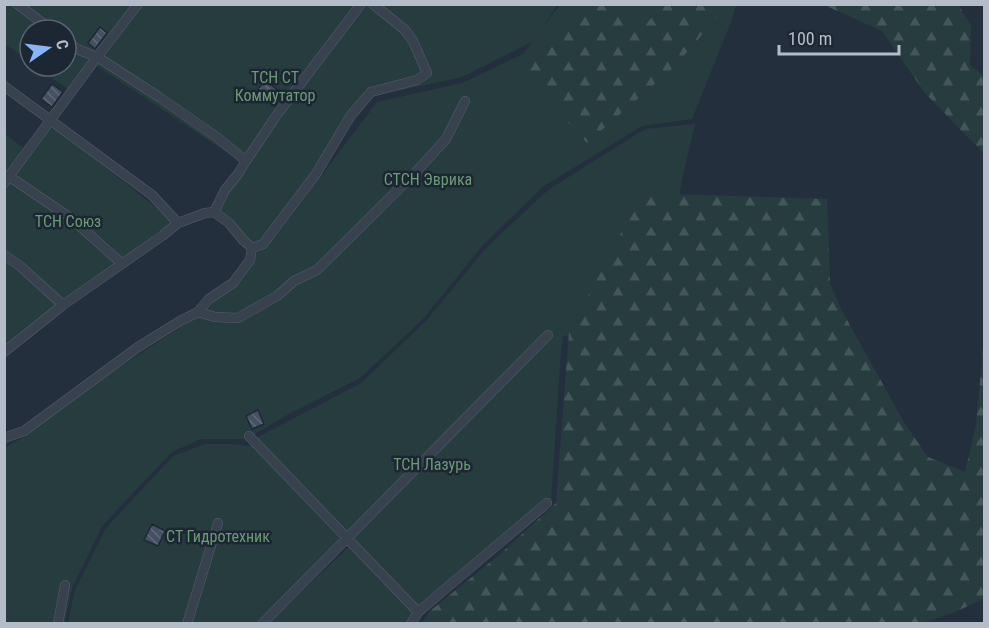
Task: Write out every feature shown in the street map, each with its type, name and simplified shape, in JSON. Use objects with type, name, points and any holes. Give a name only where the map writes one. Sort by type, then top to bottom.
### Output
[{"type":"street","points":[[16,4],[35,18]]},
{"type":"street","points":[[121,263],[72,219],[6,178],[138,4]]},
{"type":"street","points":[[214,212],[225,190],[276,116],[361,4]]},
{"type":"street","points":[[252,248],[263,244],[281,221],[316,174],[351,115],[371,92],[417,80],[427,74],[413,41],[405,30],[373,4]]},
{"type":"street","points":[[78,49],[97,57],[159,97],[218,138],[246,161]]},
{"type":"street","points":[[4,86],[152,195],[178,223]]},
{"type":"street","points":[[198,312],[215,317],[238,318],[277,296],[294,281],[317,270],[446,139],[465,101]]},
{"type":"street","points":[[5,350],[63,305],[178,223],[214,212],[229,222],[252,248]]},
{"type":"street","points":[[4,438],[24,431],[138,347],[198,312],[208,299],[233,283],[250,260],[252,248]]},
{"type":"street","points":[[4,255],[20,266],[63,305]]},
{"type":"street","points":[[262,624],[548,335]]},
{"type":"street","points":[[249,436],[418,612]]},
{"type":"street","points":[[411,624],[418,612],[547,503]]},
{"type":"street","points":[[187,624],[218,523]]},
{"type":"street","points":[[58,624],[65,585]]},
{"type":"green space","points":[[583,4],[628,5],[620,13],[636,34],[664,5],[789,5],[727,6],[673,68],[587,143],[518,67]]},
{"type":"green space","points":[[5,5],[132,5],[78,76],[78,18],[18,18],[18,53],[5,44]]},
{"type":"green space","name":"СТСН Эврика","points":[[141,5],[557,5],[544,25],[560,5],[736,5],[692,119],[642,126],[544,186],[484,244],[423,319],[360,378],[246,439],[201,439],[172,452],[103,525],[72,588],[65,623],[5,623],[4,448],[24,437],[110,373],[207,310],[257,253],[275,237],[377,102],[462,83],[523,54],[532,42],[462,77],[374,96],[260,241],[253,243],[213,205],[241,162],[97,66]]},
{"type":"green space","points":[[824,5],[958,5],[971,25],[970,65],[984,76],[984,154],[925,93],[882,31]]},
{"type":"green space","points":[[52,78],[76,78],[68,89]]},
{"type":"green space","name":"ТСН Союз","points":[[46,120],[173,221],[5,348],[4,133],[25,149]]},
{"type":"green space","name":"ТСН Лазурь","points":[[695,124],[683,175],[657,324],[563,336],[551,502],[423,615],[418,623],[269,623],[355,541],[256,438],[361,383],[426,321],[486,248],[548,190],[645,129]]},
{"type":"green space","points":[[642,193],[827,199],[830,283],[841,309],[905,424],[928,457],[965,472],[976,424],[984,338],[984,599],[950,614],[918,624],[422,623],[430,611],[499,555],[556,503],[569,332]]},
{"type":"green space","name":"СТ Гидротехник","points":[[205,444],[253,446],[346,544],[256,623],[68,624],[74,592],[106,528],[173,456]]},
{"type":"building","points":[[100,27],[107,33],[95,49],[88,43]]},
{"type":"building","points":[[265,80],[280,92],[276,97],[273,96],[271,99],[258,89]]},
{"type":"building","points":[[52,84],[63,92],[52,107],[41,99]]},
{"type":"building","points":[[258,410],[264,424],[252,429],[246,416]]},
{"type":"building","points":[[152,524],[165,531],[158,546],[144,540]]},
{"type":"park label","name":"ТСН СТ Коммутатор","points":[[275,86]]}]
